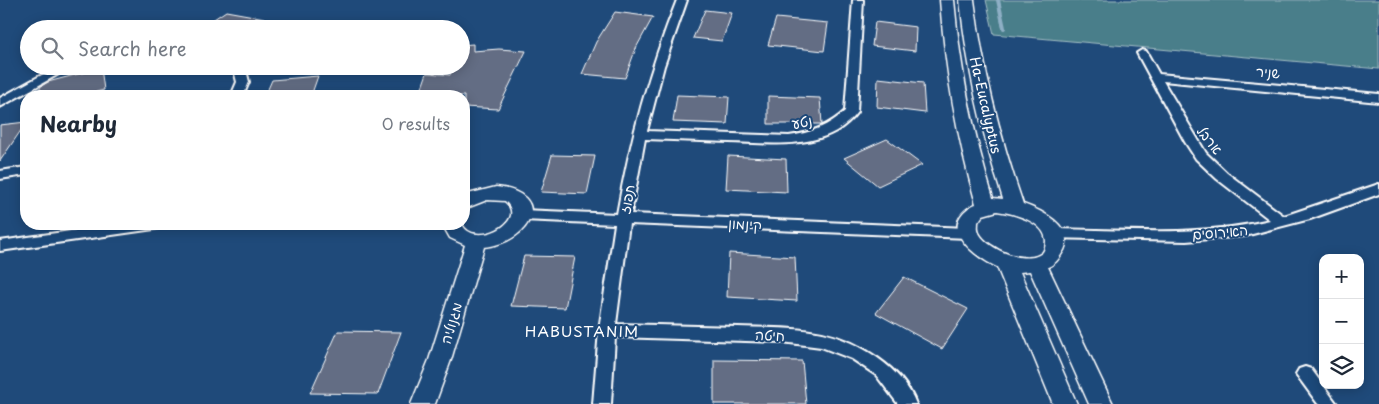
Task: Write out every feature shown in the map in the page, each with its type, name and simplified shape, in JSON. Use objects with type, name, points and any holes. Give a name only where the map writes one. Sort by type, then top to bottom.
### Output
[{"type":"main road","name":"Ha-Eucalyptus","points":[[947,0],[949,41],[956,90],[972,159],[986,206]]},
{"type":"main road","name":"Ha-Eucalyptus","points":[[967,0],[972,46],[983,105],[1015,207]]},
{"type":"main road","points":[[456,230],[458,234],[476,241],[497,238],[506,234],[519,222],[522,215],[518,202],[504,194],[486,194],[470,201]]},
{"type":"main road","points":[[996,204],[1015,207],[1039,217],[1054,234],[1056,243],[1054,252],[1050,256],[1036,263],[1012,264],[984,253],[974,243],[966,227],[968,217],[973,212],[996,204]]},
{"type":"main road","points":[[1005,262],[1065,404]]},
{"type":"main road","points":[[1036,263],[1100,404]]},
{"type":"street","name":"תפוז","points":[[602,404],[607,330],[623,219],[651,88],[668,34],[682,0]]},
{"type":"street","name":"נטע","points":[[640,134],[789,140],[808,138],[840,123],[851,112],[858,0]]},
{"type":"street","name":"ארבל","points":[[1142,53],[1191,142],[1201,156],[1222,176],[1282,222]]},
{"type":"street","points":[[22,90],[47,75]]},
{"type":"street","points":[[239,90],[243,82],[241,75]]},
{"type":"street","name":"שניר","points":[[1154,77],[1379,98]]},
{"type":"street","points":[[0,103],[20,91]]},
{"type":"street","points":[[0,175],[20,172]]},
{"type":"street","name":"האירוסים","points":[[1054,234],[1186,236],[1245,231],[1305,216],[1379,189]]},
{"type":"street","name":"קינמון","points":[[522,215],[968,233]]},
{"type":"street","points":[[0,246],[112,230]]},
{"type":"street","name":"מגנוליה","points":[[423,404],[440,360],[476,241]]},
{"type":"street","name":"חיטה","points":[[607,330],[782,335],[822,340],[858,354],[882,370],[905,398],[907,404]]},
{"type":"street","points":[[1305,374],[1328,404]]},
{"type":"green space","points":[[986,0],[1379,0],[1379,69],[994,34]]},
{"type":"building","points":[[705,10],[732,13],[722,41],[693,38]]},
{"type":"building","points":[[226,11],[265,18],[262,20],[212,20]]},
{"type":"building","points":[[615,12],[653,17],[636,48],[625,78],[582,74],[596,42]]},
{"type":"building","points":[[776,18],[828,23],[824,51],[768,45]]},
{"type":"building","points":[[875,22],[916,27],[915,51],[872,46]]},
{"type":"building","points":[[470,44],[473,44],[473,51],[499,49],[526,51],[498,109],[470,107],[470,90],[421,90],[426,75],[470,75]]},
{"type":"building","points":[[74,75],[102,75],[104,90],[40,90],[40,87],[48,82]]},
{"type":"building","points":[[318,76],[313,90],[268,90],[272,80]]},
{"type":"building","points":[[878,78],[923,83],[925,113],[877,107]]},
{"type":"building","points":[[677,95],[729,97],[727,124],[673,122]]},
{"type":"building","points":[[768,96],[820,98],[822,124],[768,124]]},
{"type":"building","points":[[20,123],[20,132],[0,161],[0,125]]},
{"type":"building","points":[[887,139],[922,165],[878,186],[844,158]]},
{"type":"building","points":[[552,155],[595,156],[587,194],[541,192]]},
{"type":"building","points":[[728,156],[786,159],[787,192],[726,189]]},
{"type":"building","points":[[729,253],[795,257],[797,301],[727,297]]},
{"type":"building","points":[[524,256],[575,257],[565,308],[511,306]]},
{"type":"building","points":[[904,277],[968,309],[942,349],[876,313]]},
{"type":"building","points":[[338,331],[401,332],[378,394],[310,393]]},
{"type":"building","points":[[714,360],[802,361],[806,404],[714,404]]},
{"type":"waterway","points":[[998,0],[1004,28]]},
{"type":"district","name":"HABUSTANIM","points":[[582,330]]}]
